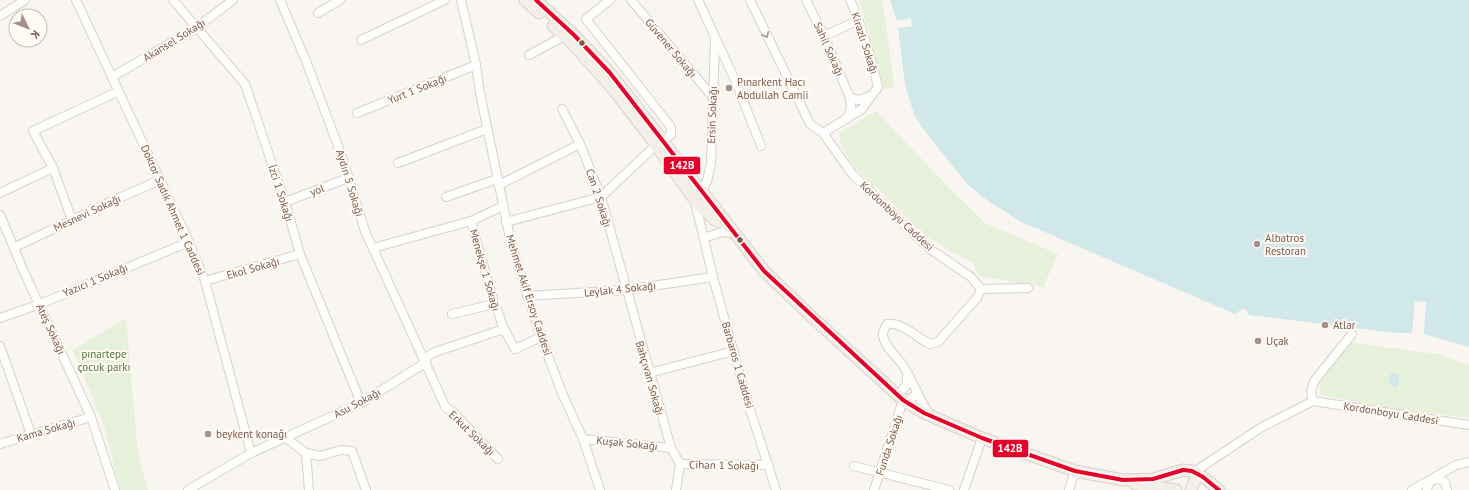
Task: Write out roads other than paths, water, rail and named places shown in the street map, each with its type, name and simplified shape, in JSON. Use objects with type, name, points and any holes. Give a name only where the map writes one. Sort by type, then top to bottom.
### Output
[{"type":"main road","points":[[525,0],[564,36],[659,142]]},
{"type":"main road","points":[[536,0],[574,35],[610,73],[698,196],[721,214],[726,224],[764,271],[901,398],[930,416],[982,438],[1075,471],[1123,480],[1153,479],[1183,470],[1195,472],[1219,490]]},
{"type":"main road","points":[[1123,480],[1130,483],[1172,490],[1169,481],[1175,472]]},
{"type":"main road","points":[[1191,490],[1196,477],[1195,472]]},
{"type":"street","points":[[0,16],[24,0]]},
{"type":"street","name":"Doktor Sadık Ahmet 1 Caddesi","points":[[76,0],[189,242],[205,281],[252,453]]},
{"type":"street","name":"İzci 1 Sokağı","points":[[173,0],[245,84],[285,202],[300,254],[362,403]]},
{"type":"street","name":"Akansel Sokağı","points":[[112,77],[196,28],[233,0]]},
{"type":"street","name":"Aydın 5 Sokağı","points":[[280,0],[306,61],[348,178],[365,232],[425,363]]},
{"type":"street","points":[[318,13],[340,0]]},
{"type":"street","points":[[361,40],[445,0]]},
{"type":"street","name":"Mehmet Akif Ersoy Caddesi","points":[[461,0],[476,65],[487,129],[511,244],[541,337],[562,393],[583,439],[600,490]]},
{"type":"street","points":[[506,222],[601,197],[659,142],[671,135],[670,127],[586,19],[610,0]]},
{"type":"street","name":"Güvener Sokağı","points":[[631,0],[712,96]]},
{"type":"street","points":[[698,0],[735,80],[761,146]]},
{"type":"street","name":"Kordonboyu Caddesi","points":[[750,0],[810,124],[823,133],[853,174],[930,249],[971,277],[981,289]]},
{"type":"street","name":"Sahil Sokağı","points":[[806,0],[824,36],[850,98]]},
{"type":"street","name":"Kirazlı Sokağı","points":[[850,0],[859,20],[872,58],[878,87],[870,96]]},
{"type":"street","points":[[824,36],[859,20]]},
{"type":"street","points":[[529,55],[564,36]]},
{"type":"street","name":"Ersin Sokağı","points":[[698,196],[707,181],[711,164],[715,37]]},
{"type":"street","name":"Yurt 1 Sokağı","points":[[357,113],[476,65]]},
{"type":"street","points":[[72,220],[53,168],[33,131],[119,91]]},
{"type":"street","points":[[823,133],[862,110],[870,96]]},
{"type":"street","points":[[847,120],[851,108],[850,98],[859,100],[870,96]]},
{"type":"street","name":"Can 2 Sokağı","points":[[562,109],[580,144],[601,197],[626,290]]},
{"type":"street","points":[[398,163],[487,129]]},
{"type":"street","points":[[446,197],[498,182],[580,144]]},
{"type":"street","points":[[0,193],[53,168]]},
{"type":"street","name":"yol","points":[[285,202],[348,178]]},
{"type":"street","name":"Mesnevi Sokağı","points":[[15,247],[160,180]]},
{"type":"street","name":"Barbaros 1 Caddesi","points":[[698,196],[704,238],[713,277],[746,397],[776,490]]},
{"type":"street","name":"Menekşe 1 Sokağı","points":[[503,206],[471,221],[494,304],[504,329],[515,349],[541,337]]},
{"type":"street","name":"Ateş Sokağı","points":[[0,215],[15,247],[24,272],[92,417],[115,490]]},
{"type":"street","points":[[373,248],[471,221]]},
{"type":"street","points":[[715,234],[726,224]]},
{"type":"street","points":[[704,238],[715,234],[727,232],[734,233]]},
{"type":"street","name":"Yazıcı 1 Sokağı","points":[[0,318],[40,304],[189,242]]},
{"type":"street","name":"Ekol Sokağı","points":[[205,281],[300,254]]},
{"type":"street","name":"Leylak 4 Sokağı","points":[[527,296],[626,290],[713,277]]},
{"type":"street","points":[[930,416],[916,394],[907,374],[885,341],[883,335],[887,324],[900,326],[930,344],[938,342],[977,298],[981,289],[1028,288]]},
{"type":"street","name":"Bahçıvan Sokağı","points":[[626,290],[671,448],[680,464]]},
{"type":"street","points":[[452,314],[494,304]]},
{"type":"street","name":"Asu Sokağı","points":[[188,490],[252,453],[362,403],[425,363],[428,356],[435,352],[504,329]]},
{"type":"street","points":[[1195,472],[1262,427],[1312,401],[1311,386],[1314,380],[1352,334]]},
{"type":"street","points":[[0,346],[31,434]]},
{"type":"street","points":[[649,373],[734,351]]},
{"type":"street","name":"Erkut Sokağı","points":[[425,363],[446,408],[453,412],[498,459]]},
{"type":"street","name":"Funda Sokağı","points":[[874,490],[880,474],[901,398],[907,384],[907,374]]},
{"type":"street","points":[[901,398],[911,399],[916,394]]},
{"type":"street","name":"Kordonboyu Caddesi","points":[[1312,401],[1469,425]]},
{"type":"street","name":"Kama Sokağı","points":[[0,444],[92,417]]},
{"type":"street","points":[[286,438],[306,453],[320,456],[341,450],[352,451],[366,490]]},
{"type":"street","points":[[964,490],[982,438]]},
{"type":"street","name":"Kuşak Sokağı","points":[[583,439],[671,448]]},
{"type":"street","points":[[306,453],[309,490]]},
{"type":"street","points":[[1412,490],[1456,465],[1469,462]]},
{"type":"street","points":[[676,490],[680,464]]},
{"type":"street","name":"Cihan 1 Sokağı","points":[[680,464],[769,465]]},
{"type":"street","points":[[854,466],[880,474],[949,490]]},
{"type":"street","points":[[1069,490],[1075,471]]},
{"type":"street","points":[[1427,490],[1428,483],[1433,479],[1443,480],[1446,485],[1446,490]]},
{"type":"water","points":[[890,0],[1469,0],[1469,347],[1424,334],[1426,302],[1415,301],[1412,333],[1396,333],[1249,315],[1246,310],[1242,309],[1235,314],[1019,221],[984,198],[969,186],[924,130],[914,114],[905,85],[898,28],[912,26],[911,18],[897,21]]},
{"type":"water","points":[[1391,373],[1397,373],[1399,379],[1397,387],[1391,386],[1388,380]]},
{"type":"place","name":"Pınarkent Hacı Abdullah Camii","points":[[729,88]]},
{"type":"place","name":"Albatros Restoran","points":[[1257,244]]},
{"type":"place","name":"Atlar","points":[[1325,325]]},
{"type":"place","name":"Uçak","points":[[1258,341]]},
{"type":"place","name":"beykent konağı","points":[[208,434]]},
{"type":"park label","name":"pınartepe çocuk parkı","points":[[104,360]]}]
